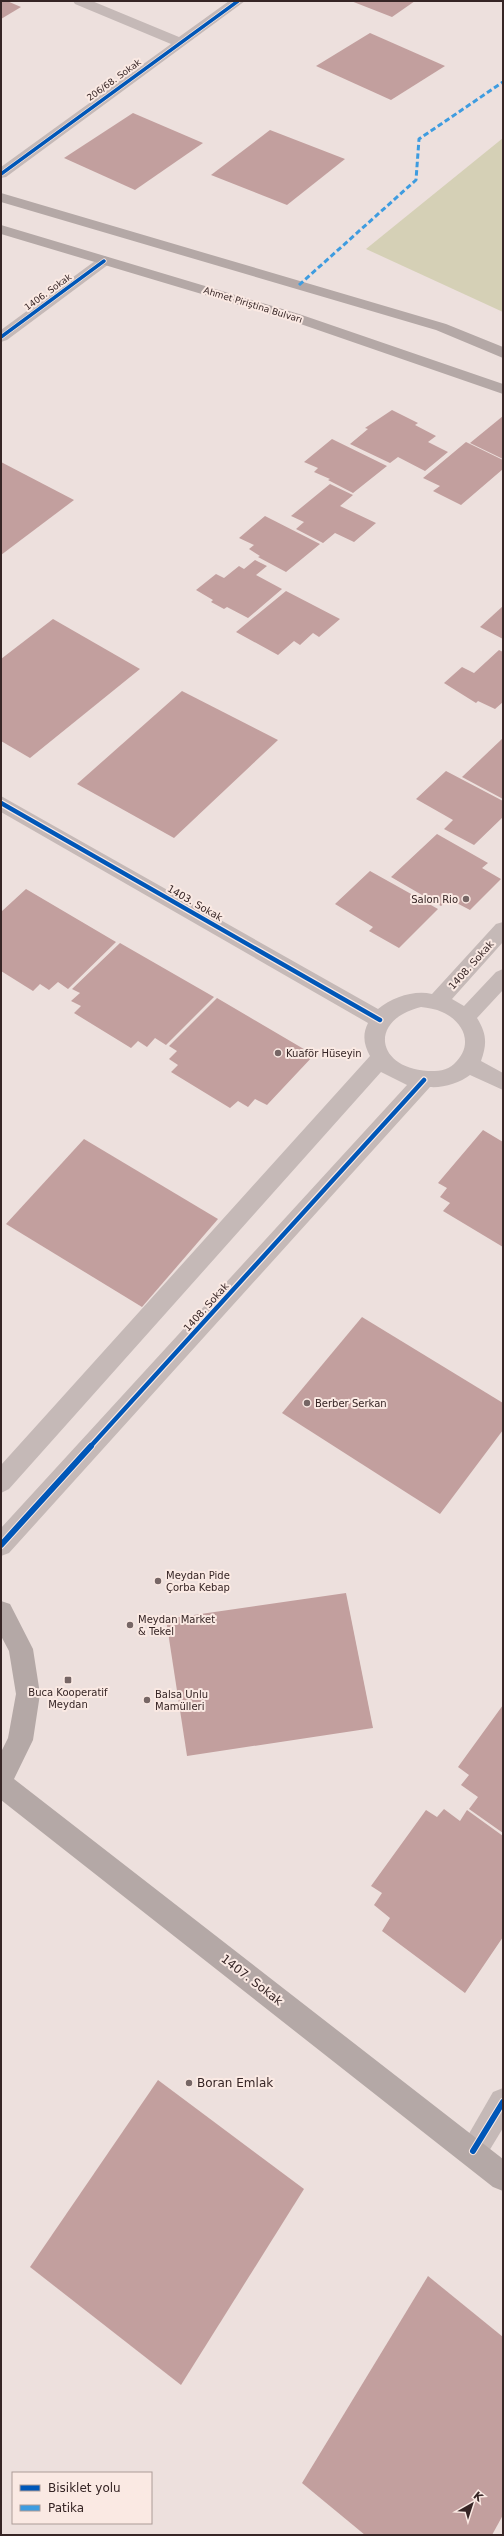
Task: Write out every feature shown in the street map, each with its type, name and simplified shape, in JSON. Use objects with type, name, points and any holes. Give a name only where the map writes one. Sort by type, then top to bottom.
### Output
[{"type":"main road","points":[[1,197],[441,327],[503,353]]},
{"type":"main road","name":"Ahmet Piriştina Bulvarı","points":[[1,229],[294,317],[503,389]]},
{"type":"main road","points":[[1,1612],[21,1649],[28,1694],[20,1740],[1,1780]]},
{"type":"main road","name":"1407. Sokak","points":[[1,1784],[473,2151],[503,2177]]},
{"type":"street","points":[[80,1],[179,42]]},
{"type":"street","name":"206/68. Sokak","points":[[1,174],[179,42],[238,1]]},
{"type":"street","name":"1406. Sokak","points":[[1,337],[104,261]]},
{"type":"street","name":"1403. Sokak","points":[[1,803],[380,1020]]},
{"type":"street","name":"1408. Sokak","points":[[438,1001],[503,930]]},
{"type":"street","points":[[467,1015],[503,977]]},
{"type":"street","points":[[421,999],[438,1001],[454,1006],[467,1015],[475,1027],[479,1040],[477,1053],[469,1065],[457,1074],[442,1079],[424,1080],[407,1077],[392,1069],[381,1058],[375,1046],[375,1033],[380,1020],[390,1009],[404,1002],[421,999]]},
{"type":"street","points":[[1,1482],[381,1058]]},
{"type":"street","points":[[469,1065],[503,1082]]},
{"type":"street","name":"1408. Sokak","points":[[1,1545],[424,1080]]},
{"type":"street","points":[[473,2151],[503,2102]]},
{"type":"shaded area","points":[[503,138],[503,312],[366,249]]},
{"type":"building","points":[[1,1],[7,1],[21,7],[1,19]]},
{"type":"building","points":[[351,1],[415,1],[392,17]]},
{"type":"building","points":[[370,33],[445,66],[391,100],[316,66]]},
{"type":"building","points":[[133,113],[203,143],[135,190],[64,158]]},
{"type":"building","points":[[270,130],[345,159],[287,205],[211,175]]},
{"type":"building","points":[[392,410],[418,423],[415,425],[436,436],[428,442],[448,452],[425,471],[398,457],[390,463],[350,444],[368,429],[365,428]]},
{"type":"building","points":[[503,416],[503,459],[470,443]]},
{"type":"building","points":[[332,439],[387,466],[353,493],[328,480],[330,479],[314,472],[318,468],[304,462]]},
{"type":"building","points":[[466,442],[503,460],[503,469],[461,505],[433,491],[440,486],[423,478]]},
{"type":"building","points":[[1,462],[74,500],[1,555]]},
{"type":"building","points":[[330,484],[353,495],[340,506],[376,523],[354,542],[335,533],[323,543],[296,529],[304,522],[291,516]]},
{"type":"building","points":[[265,516],[320,544],[286,572],[258,557],[260,556],[249,549],[254,545],[239,538]]},
{"type":"building","points":[[255,560],[267,566],[256,575],[282,589],[248,618],[227,607],[224,609],[211,602],[213,600],[196,590],[216,574],[224,578],[239,566],[244,569]]},
{"type":"building","points":[[286,591],[340,619],[319,637],[313,633],[300,645],[294,641],[278,655],[236,632]]},
{"type":"building","points":[[503,606],[503,639],[480,627]]},
{"type":"building","points":[[53,619],[140,669],[30,758],[1,741],[1,659]]},
{"type":"building","points":[[499,650],[503,652],[503,702],[495,709],[478,701],[476,703],[444,683],[462,667],[474,673]]},
{"type":"building","points":[[182,691],[278,740],[174,838],[77,784]]},
{"type":"building","points":[[503,738],[503,799],[462,777]]},
{"type":"building","points":[[446,771],[503,801],[503,817],[474,845],[444,829],[453,820],[416,799]]},
{"type":"building","points":[[437,834],[488,863],[482,868],[501,879],[470,910],[449,899],[441,906],[391,877]]},
{"type":"building","points":[[370,871],[438,909],[399,948],[369,931],[373,927],[335,904]]},
{"type":"building","points":[[26,889],[116,942],[68,989],[58,982],[49,990],[40,984],[33,991],[1,971],[1,912]]},
{"type":"building","points":[[120,943],[214,997],[166,1045],[155,1038],[147,1047],[138,1041],[131,1048],[74,1013],[81,1006],[71,1001],[80,993],[72,989]]},
{"type":"building","points":[[217,998],[314,1055],[267,1105],[255,1099],[248,1107],[238,1101],[230,1108],[171,1072],[178,1065],[169,1059],[177,1051],[169,1046]]},
{"type":"building","points":[[483,1130],[503,1142],[503,1247],[443,1211],[450,1203],[440,1197],[447,1188],[438,1183]]},
{"type":"building","points":[[84,1139],[218,1219],[142,1307],[6,1224]]},
{"type":"building","points":[[362,1317],[503,1403],[503,1430],[440,1514],[282,1413]]},
{"type":"building","points":[[346,1593],[373,1728],[187,1756],[166,1619]]},
{"type":"building","points":[[503,1705],[503,1833],[469,1809],[478,1797],[461,1785],[469,1775],[458,1767]]},
{"type":"building","points":[[444,1809],[460,1821],[467,1810],[503,1836],[503,1937],[465,1993],[382,1931],[390,1918],[374,1905],[382,1893],[371,1886],[426,1810],[437,1817]]},
{"type":"building","points":[[158,2080],[304,2189],[181,2385],[30,2267]]},
{"type":"building","points":[[428,2276],[503,2337],[503,2515],[492,2535],[365,2535],[302,2483]]},
{"type":"marked path","points":[[299,285],[416,180],[419,139],[503,82]]},
{"type":"cycle path","points":[[1,174],[238,1]]},
{"type":"cycle path","points":[[1,337],[104,261]]},
{"type":"cycle path","points":[[1,803],[380,1020]]},
{"type":"cycle path","points":[[1,1545],[424,1080]]},
{"type":"cycle path","points":[[473,2151],[503,2102]]},
{"type":"place","name":"Salon Rio","points":[[466,899]]},
{"type":"place","name":"Kuaför Hüseyin","points":[[278,1053]]},
{"type":"place","name":"Berber Serkan","points":[[307,1403]]},
{"type":"place","name":"Meydan Pide Çorba Kebap","points":[[158,1581]]},
{"type":"place","name":"Meydan Market & Tekel","points":[[130,1625]]},
{"type":"place","name":"Buca Kooperatif Meydan","points":[[68,1680]]},
{"type":"place","name":"Balsa Unlu Mamülleri","points":[[147,1700]]},
{"type":"place","name":"Boran Emlak","points":[[189,2083]]}]
